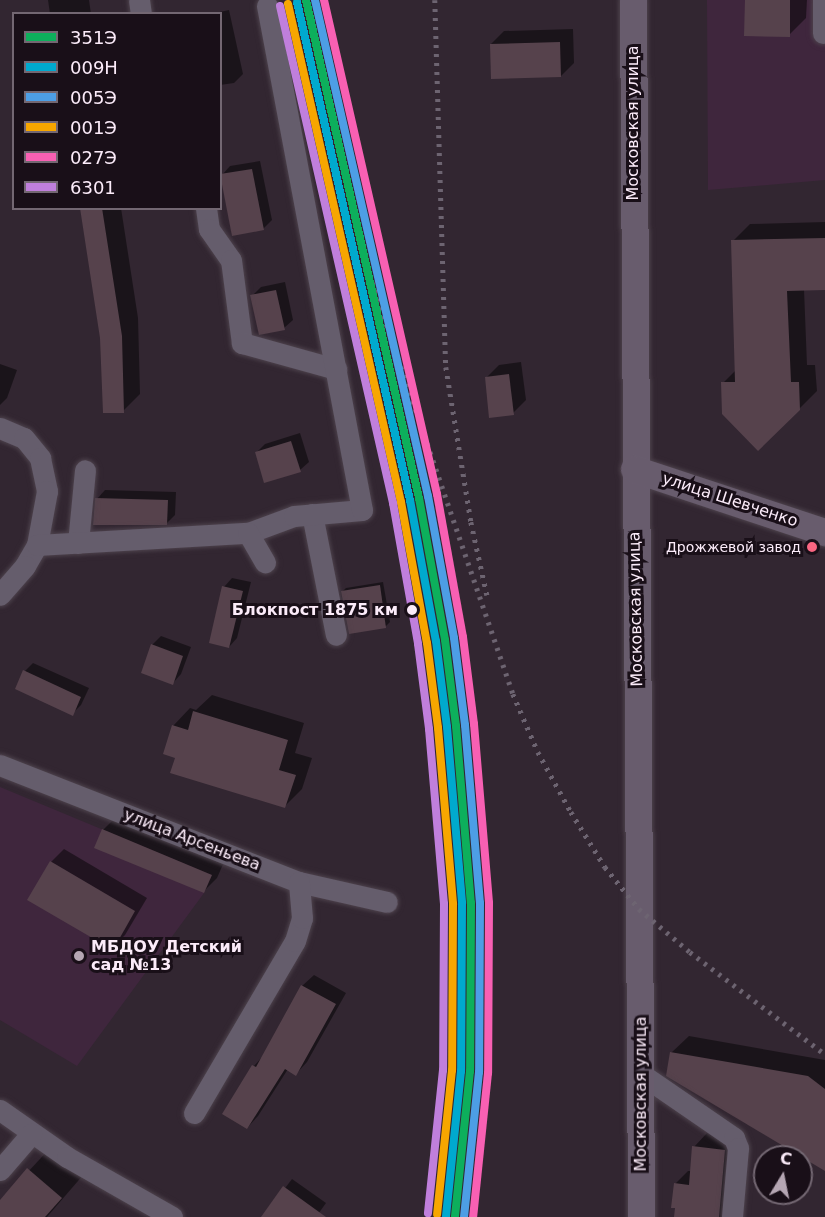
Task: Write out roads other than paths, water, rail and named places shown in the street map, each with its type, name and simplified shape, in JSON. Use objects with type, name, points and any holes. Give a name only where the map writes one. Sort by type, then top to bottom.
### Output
[{"type":"main road","name":"Московская улица","points":[[633,0],[634,469],[641,1074],[640,1217]]},
{"type":"main road","name":"улица Шевченко","points":[[634,469],[825,532]]},
{"type":"street","points":[[823,0],[823,33]]},
{"type":"street","points":[[37,545],[248,532],[294,516],[362,510],[267,6]]},
{"type":"street","points":[[206,210],[209,229],[231,260],[242,343],[336,369]]},
{"type":"street","points":[[0,429],[24,438],[40,458],[47,491],[37,545],[25,566],[0,595]]},
{"type":"street","points":[[78,543],[85,470]]},
{"type":"street","points":[[312,514],[336,635]]},
{"type":"street","points":[[248,532],[265,562]]},
{"type":"street","name":"улица Арсеньева","points":[[0,765],[298,882],[387,902]]},
{"type":"street","points":[[194,1113],[295,941],[302,918],[298,882]]},
{"type":"street","points":[[641,1074],[734,1138],[738,1148],[732,1217]]},
{"type":"street","points":[[0,1110],[32,1134],[172,1217]]},
{"type":"street","points":[[0,1170],[32,1134]]},
{"type":"railway","points":[[435,0],[446,367],[471,522],[487,595]]},
{"type":"railway","points":[[369,273],[513,694],[538,752],[571,812],[605,867],[639,909],[690,952],[825,1054]]},
{"type":"place","name":"Дрожжевой завод","points":[[812,547]]},
{"type":"place","name":"Блокпост 1875 км","points":[[412,610]]},
{"type":"place","name":"МБДОУ Детский сад №13","points":[[79,956]]}]
